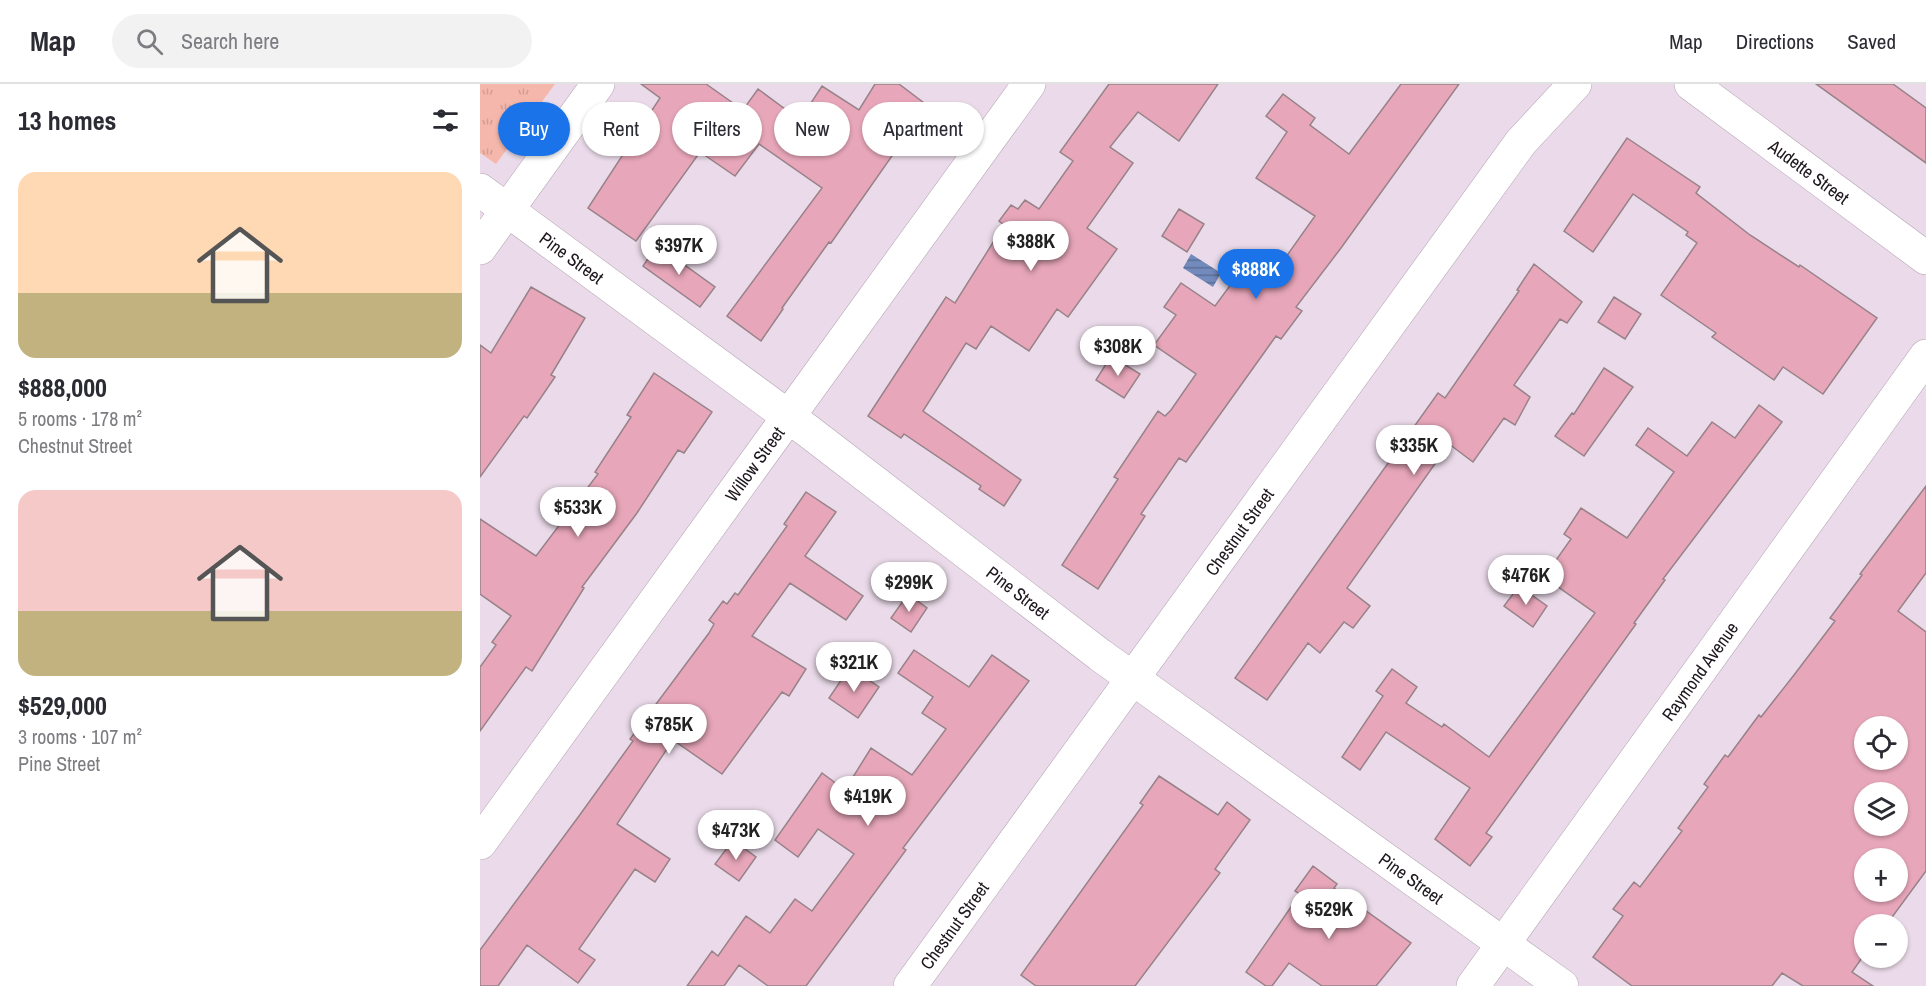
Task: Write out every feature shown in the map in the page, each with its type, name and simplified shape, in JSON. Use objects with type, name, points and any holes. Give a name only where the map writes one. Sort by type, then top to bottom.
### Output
[{"type":"street","points":[[480,248],[598,84]]},
{"type":"street","name":"Willow Street","points":[[480,843],[1029,84]]},
{"type":"street","name":"Chestnut Street","points":[[910,986],[1521,142],[1575,84]]},
{"type":"street","name":"Audette Street","points":[[1691,84],[1926,258]]},
{"type":"street","name":"Pine Street","points":[[480,190],[788,416],[1133,678],[1562,986]]},
{"type":"street","name":"Raymond Avenue","points":[[1473,986],[1926,356]]},
{"type":"green space","points":[[480,84],[555,84],[542,102],[498,102],[498,156],[502,156],[496,164],[480,153]]},
{"type":"water","points":[[1191,254],[1221,273],[1213,287],[1183,268]]},
{"type":"building","points":[[641,84],[706,84],[732,102],[672,102],[672,156],[697,156],[636,241],[588,208],[622,156],[660,156],[660,102],[657,102],[660,98]]},
{"type":"building","points":[[875,84],[899,84],[923,102],[864,102]]},
{"type":"building","points":[[1109,84],[1218,84],[1179,141],[1138,112],[1110,147],[1133,163],[1087,228],[1117,249],[1068,317],[1057,309],[1029,351],[991,326],[976,349],[966,343],[923,411],[1021,480],[1004,506],[979,489],[981,486],[904,434],[901,438],[868,416],[946,297],[955,303],[1004,225],[999,221],[1011,205],[1018,209],[1025,200],[1039,209],[1073,161],[1060,152]]},
{"type":"building","points":[[1401,84],[1459,84],[1296,307],[1302,311],[1281,339],[1276,336],[1186,462],[1179,458],[1141,514],[1145,516],[1098,589],[1062,565],[1118,479],[1114,477],[1158,411],[1165,416],[1196,374],[1154,345],[1176,315],[1164,307],[1181,283],[1215,306],[1243,268],[1266,285],[1315,216],[1256,178],[1287,132],[1266,116],[1283,94],[1315,118],[1310,125],[1349,154]]},
{"type":"building","points":[[1816,84],[1893,84],[1926,108],[1926,163]]},
{"type":"building","points":[[822,86],[847,102],[812,102]]},
{"type":"building","points":[[758,89],[776,102],[774,154],[762,146],[762,102],[749,102]]},
{"type":"building","points":[[850,104],[859,110],[862,105],[862,156],[892,156],[782,308],[761,341],[727,316],[822,188],[776,156],[850,156]]},
{"type":"building","points":[[1627,138],[1700,187],[1696,193],[1750,235],[1799,267],[1800,265],[1877,318],[1823,394],[1783,367],[1774,380],[1712,337],[1716,333],[1661,295],[1697,243],[1686,235],[1688,232],[1633,194],[1593,252],[1564,231]]},
{"type":"building","points":[[706,156],[750,156],[735,176]]},
{"type":"building","points":[[1179,209],[1204,224],[1187,252],[1162,236]]},
{"type":"building","points":[[657,245],[715,287],[700,307],[643,266]]},
{"type":"building","points":[[1534,264],[1582,302],[1567,323],[1560,319],[1514,385],[1530,397],[1515,425],[1504,418],[1473,462],[1449,444],[1347,588],[1370,606],[1353,628],[1344,622],[1320,653],[1308,643],[1267,700],[1235,678],[1438,393],[1445,398],[1519,291],[1517,290]]},
{"type":"building","points":[[531,287],[585,318],[551,375],[555,377],[527,418],[524,416],[480,477],[480,345],[491,353]]},
{"type":"building","points":[[1614,297],[1641,314],[1625,339],[1598,322]]},
{"type":"building","points":[[1111,356],[1140,374],[1124,398],[1096,380]]},
{"type":"building","points":[[1604,368],[1633,387],[1584,456],[1555,436],[1572,413],[1574,414]]},
{"type":"building","points":[[654,373],[712,412],[684,453],[678,450],[637,513],[582,587],[584,588],[532,671],[526,667],[480,731],[480,667],[496,645],[492,642],[511,616],[480,594],[480,519],[536,556],[598,474],[595,472],[631,417],[627,415]]},
{"type":"building","points":[[1759,405],[1782,422],[1663,579],[1665,580],[1634,623],[1636,624],[1486,833],[1492,837],[1470,866],[1435,839],[1470,788],[1386,732],[1360,770],[1342,757],[1383,696],[1376,691],[1392,669],[1417,687],[1406,703],[1442,727],[1444,724],[1489,757],[1595,613],[1544,577],[1571,539],[1564,534],[1581,508],[1627,538],[1674,472],[1636,445],[1648,428],[1687,456],[1712,422],[1735,438]]},
{"type":"building","points":[[1926,486],[1926,573],[1898,611],[1926,632],[1926,871],[1908,895],[1908,848],[1854,848],[1854,902],[1903,902],[1894,914],[1854,914],[1855,968],[1852,972],[1873,986],[1803,986],[1782,973],[1772,986],[1632,986],[1593,957],[1623,916],[1613,909],[1634,882],[1640,887],[1682,831],[1678,828],[1708,787],[1704,784],[1725,755],[1728,757],[1759,715],[1761,717],[1835,621],[1830,618],[1862,575],[1860,574]]},
{"type":"building","points":[[806,492],[836,512],[805,556],[863,596],[846,620],[790,583],[752,636],[806,669],[789,696],[782,692],[722,774],[673,740],[617,824],[670,859],[655,882],[635,869],[579,949],[595,960],[578,983],[527,945],[498,986],[480,986],[480,950],[633,741],[630,739],[709,633],[714,624],[709,620],[723,601],[727,604],[735,593],[738,595],[787,526],[784,524]]},
{"type":"building","points":[[1519,586],[1547,606],[1533,627],[1504,606]]},
{"type":"building","points":[[908,594],[927,608],[911,632],[891,618]]},
{"type":"building","points":[[914,650],[969,687],[992,655],[1029,681],[903,848],[906,850],[806,986],[768,986],[739,965],[724,986],[687,986],[712,951],[718,956],[746,916],[770,933],[795,899],[812,911],[854,854],[818,829],[798,857],[775,840],[822,773],[845,790],[871,748],[912,775],[946,729],[922,713],[933,697],[898,673]]},
{"type":"building","points":[[850,667],[879,687],[858,718],[829,698]]},
{"type":"building","points":[[1159,776],[1218,815],[1227,802],[1250,820],[1215,869],[1220,873],[1135,986],[1036,986],[1021,975],[1143,805],[1140,803]]},
{"type":"building","points":[[733,840],[756,857],[739,881],[715,864]]},
{"type":"building","points":[[1313,866],[1337,884],[1334,888],[1411,943],[1376,986],[1322,986],[1289,963],[1272,986],[1266,986],[1246,972],[1300,894],[1295,891]]}]
